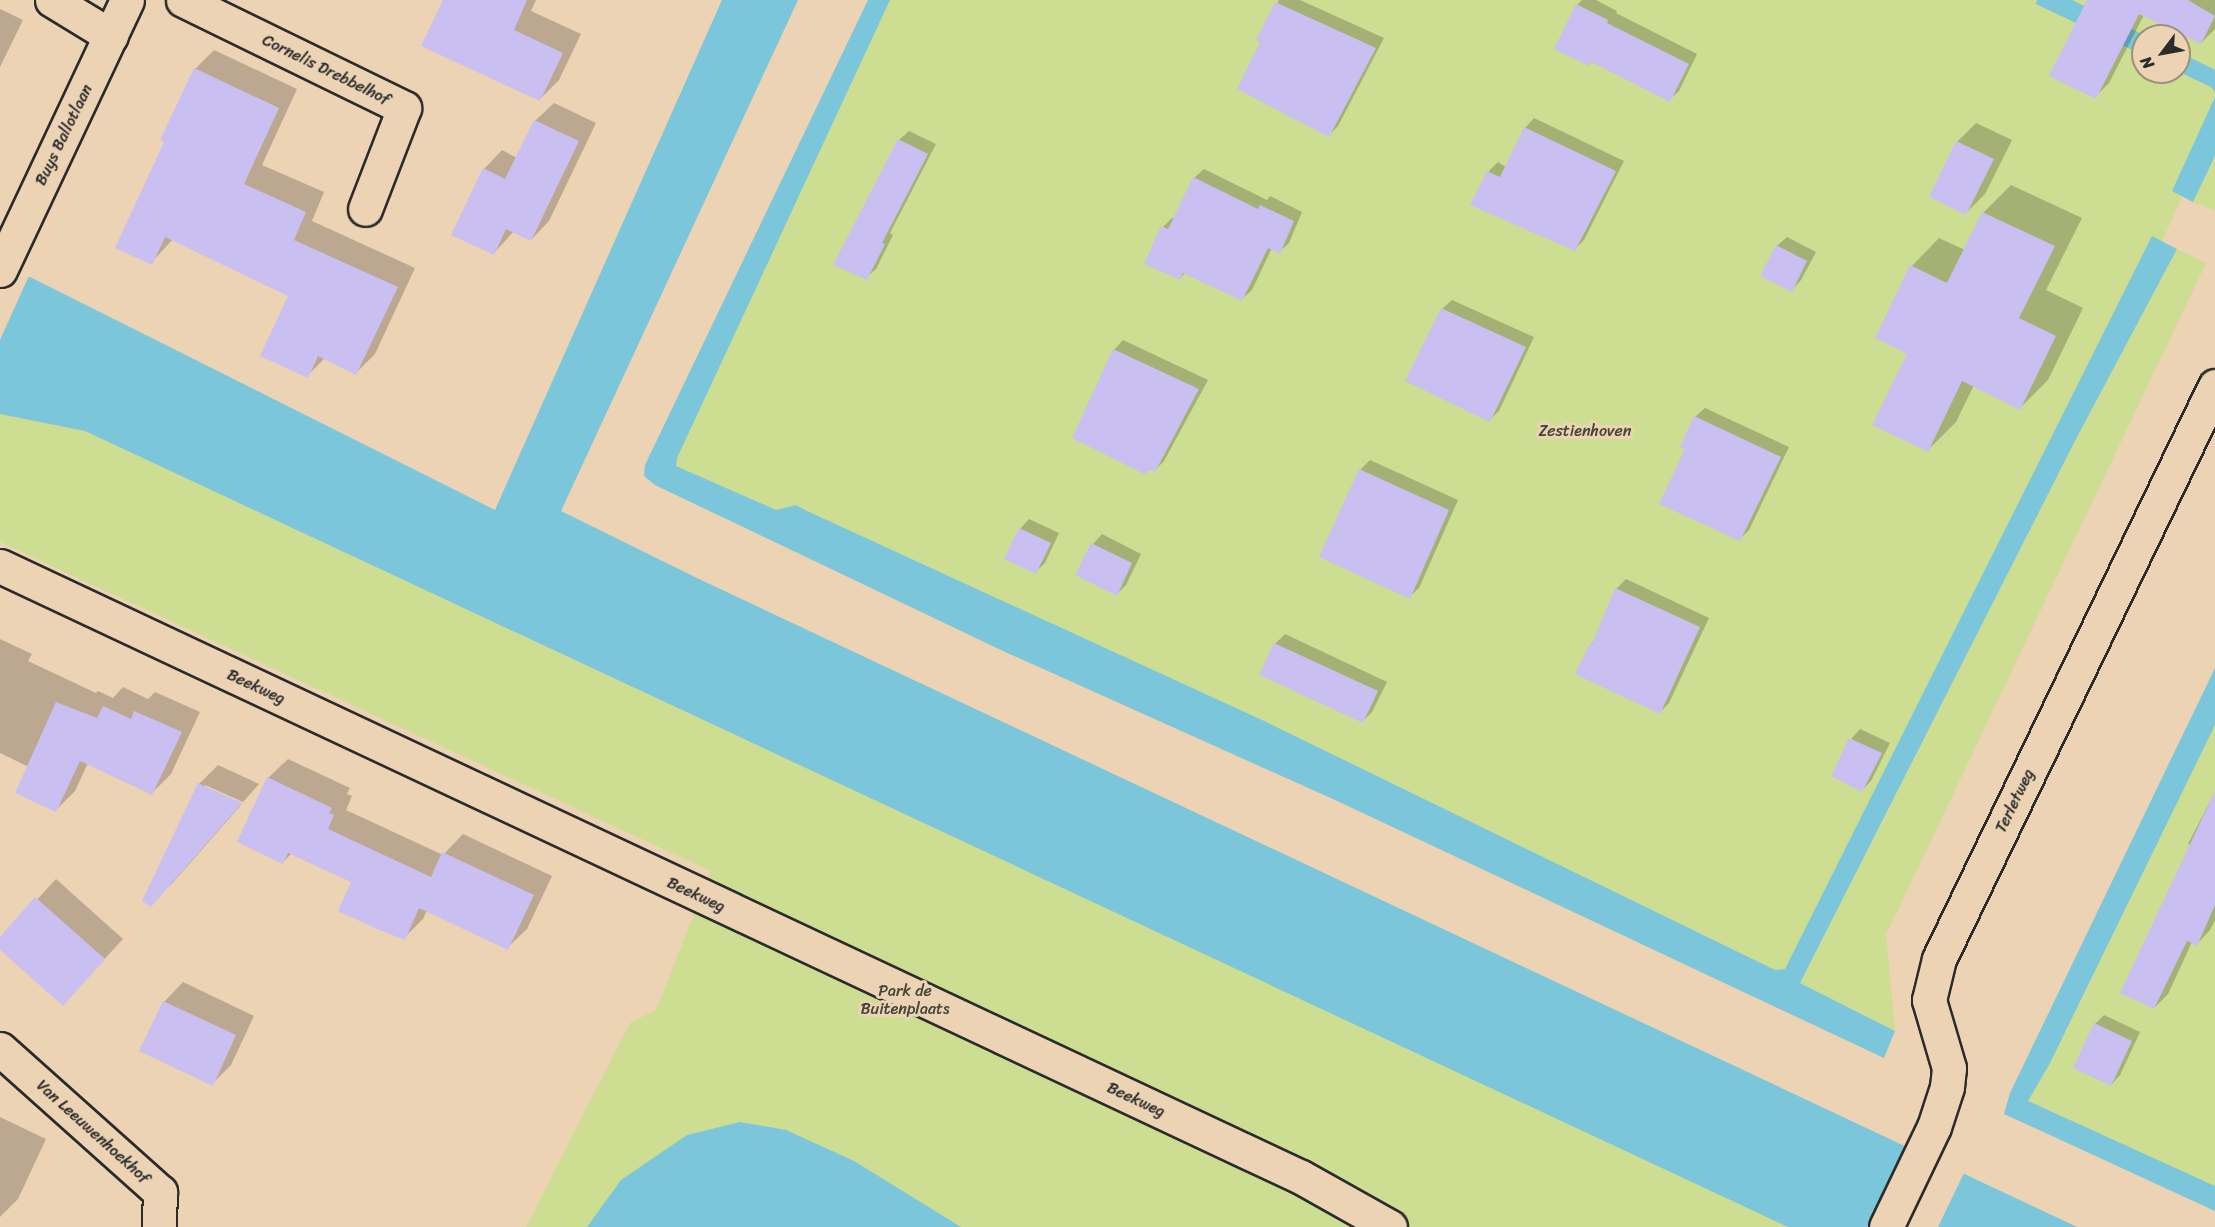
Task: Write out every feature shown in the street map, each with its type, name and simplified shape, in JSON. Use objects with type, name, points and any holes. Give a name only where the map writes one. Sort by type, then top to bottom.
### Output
[{"type":"street","points":[[52,0],[111,36]]},
{"type":"street","name":"Buys Ballotlaan","points":[[6,256],[127,0]]},
{"type":"street","name":"Cornelis Drebbelhof","points":[[183,0],[404,108],[365,209]]},
{"type":"street","name":"Terletweg","points":[[1886,1227],[1934,1127],[1947,1087],[1949,1068],[1929,1000],[1939,960],[2215,386]]},
{"type":"street","name":"Beekweg","points":[[0,566],[1301,1177],[1390,1227]]},
{"type":"street","name":"Van Leeuwenhoekhof","points":[[0,1049],[160,1192],[159,1227]]},
{"type":"green space","name":"Zestienhoven","points":[[881,0],[2215,0],[2215,124],[2162,241],[1786,992],[661,469]]},
{"type":"green space","points":[[2215,156],[2215,210],[2193,202]]},
{"type":"green space","points":[[2177,249],[2206,263],[1886,935],[1895,1031],[1800,983],[2076,439]]},
{"type":"green space","name":"Park de Buitenplaats","points":[[0,414],[85,431],[761,747],[1941,1227],[526,1227],[630,1023],[656,1010],[711,871],[0,542]]},
{"type":"green space","points":[[2215,701],[2215,1196],[2019,1104]]},
{"type":"water","points":[[722,0],[798,0],[561,511],[701,580],[2077,1227],[1788,1227],[85,431],[0,414],[0,262],[495,510]]},
{"type":"water","points":[[868,0],[890,0],[677,458],[676,466],[776,510],[796,505],[1262,720],[1775,970],[1785,969],[2152,236],[2177,249],[2076,439],[1800,983],[1895,1031],[1884,1058],[1335,800],[1003,651],[655,485],[644,476],[645,465]]},
{"type":"water","points":[[2037,0],[2072,0],[2131,29],[2131,49],[2036,4]]},
{"type":"water","points":[[2191,58],[2215,70],[2215,92],[2211,87],[2191,78]]},
{"type":"water","points":[[2215,97],[2215,156],[2193,202],[2172,191]]},
{"type":"water","points":[[2215,668],[2215,725],[2050,1063],[2028,1101],[2215,1186],[2215,1211],[2004,1114],[2010,1093]]},
{"type":"water","points":[[740,1122],[786,1130],[854,1161],[961,1227],[587,1227],[621,1180],[687,1135]]},
{"type":"pier","points":[[0,259],[34,274],[28,278],[0,340]]},
{"type":"pier","points":[[1912,1146],[1965,1171],[1938,1227],[1874,1227]]},
{"type":"building","points":[[443,0],[527,0],[514,30],[563,53],[540,101],[421,46]]},
{"type":"building","points":[[2087,0],[2188,0],[2215,16],[2201,44],[2191,39],[2191,24],[2160,24],[2139,14],[2134,24],[2131,24],[2131,30],[2096,99],[2049,76]]},
{"type":"building","points":[[1275,2],[1376,48],[1329,137],[1237,89],[1260,42],[1256,40]]},
{"type":"building","points":[[1576,4],[1608,20],[1607,23],[1689,64],[1670,102],[1591,62],[1589,66],[1554,49]]},
{"type":"building","points":[[194,68],[279,108],[244,184],[306,212],[294,240],[398,287],[356,375],[318,356],[308,378],[260,356],[288,296],[165,237],[152,265],[115,248],[164,142],[160,140]]},
{"type":"building","points":[[534,120],[579,141],[531,241],[506,229],[494,255],[451,235],[483,168],[505,179]]},
{"type":"building","points":[[1524,127],[1616,171],[1575,251],[1470,205],[1487,171],[1500,177]]},
{"type":"building","points":[[898,139],[928,154],[882,243],[885,244],[867,280],[833,265]]},
{"type":"building","points":[[1956,141],[1994,159],[1966,215],[1929,197]]},
{"type":"building","points":[[1193,177],[1258,209],[1260,205],[1294,221],[1280,254],[1268,248],[1242,301],[1183,273],[1180,280],[1144,264],[1161,226],[1168,229]]},
{"type":"building","points":[[1982,212],[2055,246],[2019,318],[2056,336],[2020,410],[1962,381],[1928,452],[1872,425],[1907,354],[1875,338],[1910,265],[1947,283]]},
{"type":"building","points":[[1776,245],[1807,261],[1792,292],[1760,276]]},
{"type":"building","points":[[1441,308],[1526,347],[1490,422],[1405,381]]},
{"type":"building","points":[[1113,349],[1199,389],[1155,472],[1149,469],[1146,475],[1072,438]]},
{"type":"building","points":[[1694,416],[1781,457],[1740,541],[1659,504],[1685,449],[1680,447]]},
{"type":"building","points":[[1359,469],[1449,510],[1410,599],[1319,557]]},
{"type":"building","points":[[1019,528],[1051,543],[1036,574],[1004,559]]},
{"type":"building","points":[[1091,543],[1132,563],[1117,596],[1075,575]]},
{"type":"building","points":[[1615,588],[1700,627],[1660,714],[1575,674],[1590,643],[1592,644]]},
{"type":"building","points":[[1274,643],[1378,691],[1363,723],[1259,675]]},
{"type":"building","points":[[56,702],[97,718],[103,706],[131,719],[134,711],[182,732],[152,795],[80,761],[56,812],[15,793]]},
{"type":"building","points":[[1849,738],[1882,753],[1862,792],[1831,776]]},
{"type":"building","points":[[267,777],[332,808],[329,813],[334,815],[328,829],[431,877],[442,852],[534,895],[508,950],[419,908],[405,940],[377,929],[338,911],[351,882],[288,853],[283,864],[237,842]]},
{"type":"building","points":[[198,783],[242,803],[151,907],[142,901]]},
{"type":"building","points":[[2215,791],[2215,905],[2197,946],[2187,941],[2154,1009],[2120,993]]},
{"type":"building","points":[[35,897],[105,959],[63,1006],[0,950],[0,937]]},
{"type":"building","points":[[163,1001],[236,1035],[213,1086],[139,1051]]},
{"type":"building","points":[[2094,1023],[2132,1041],[2111,1086],[2073,1068]]}]
